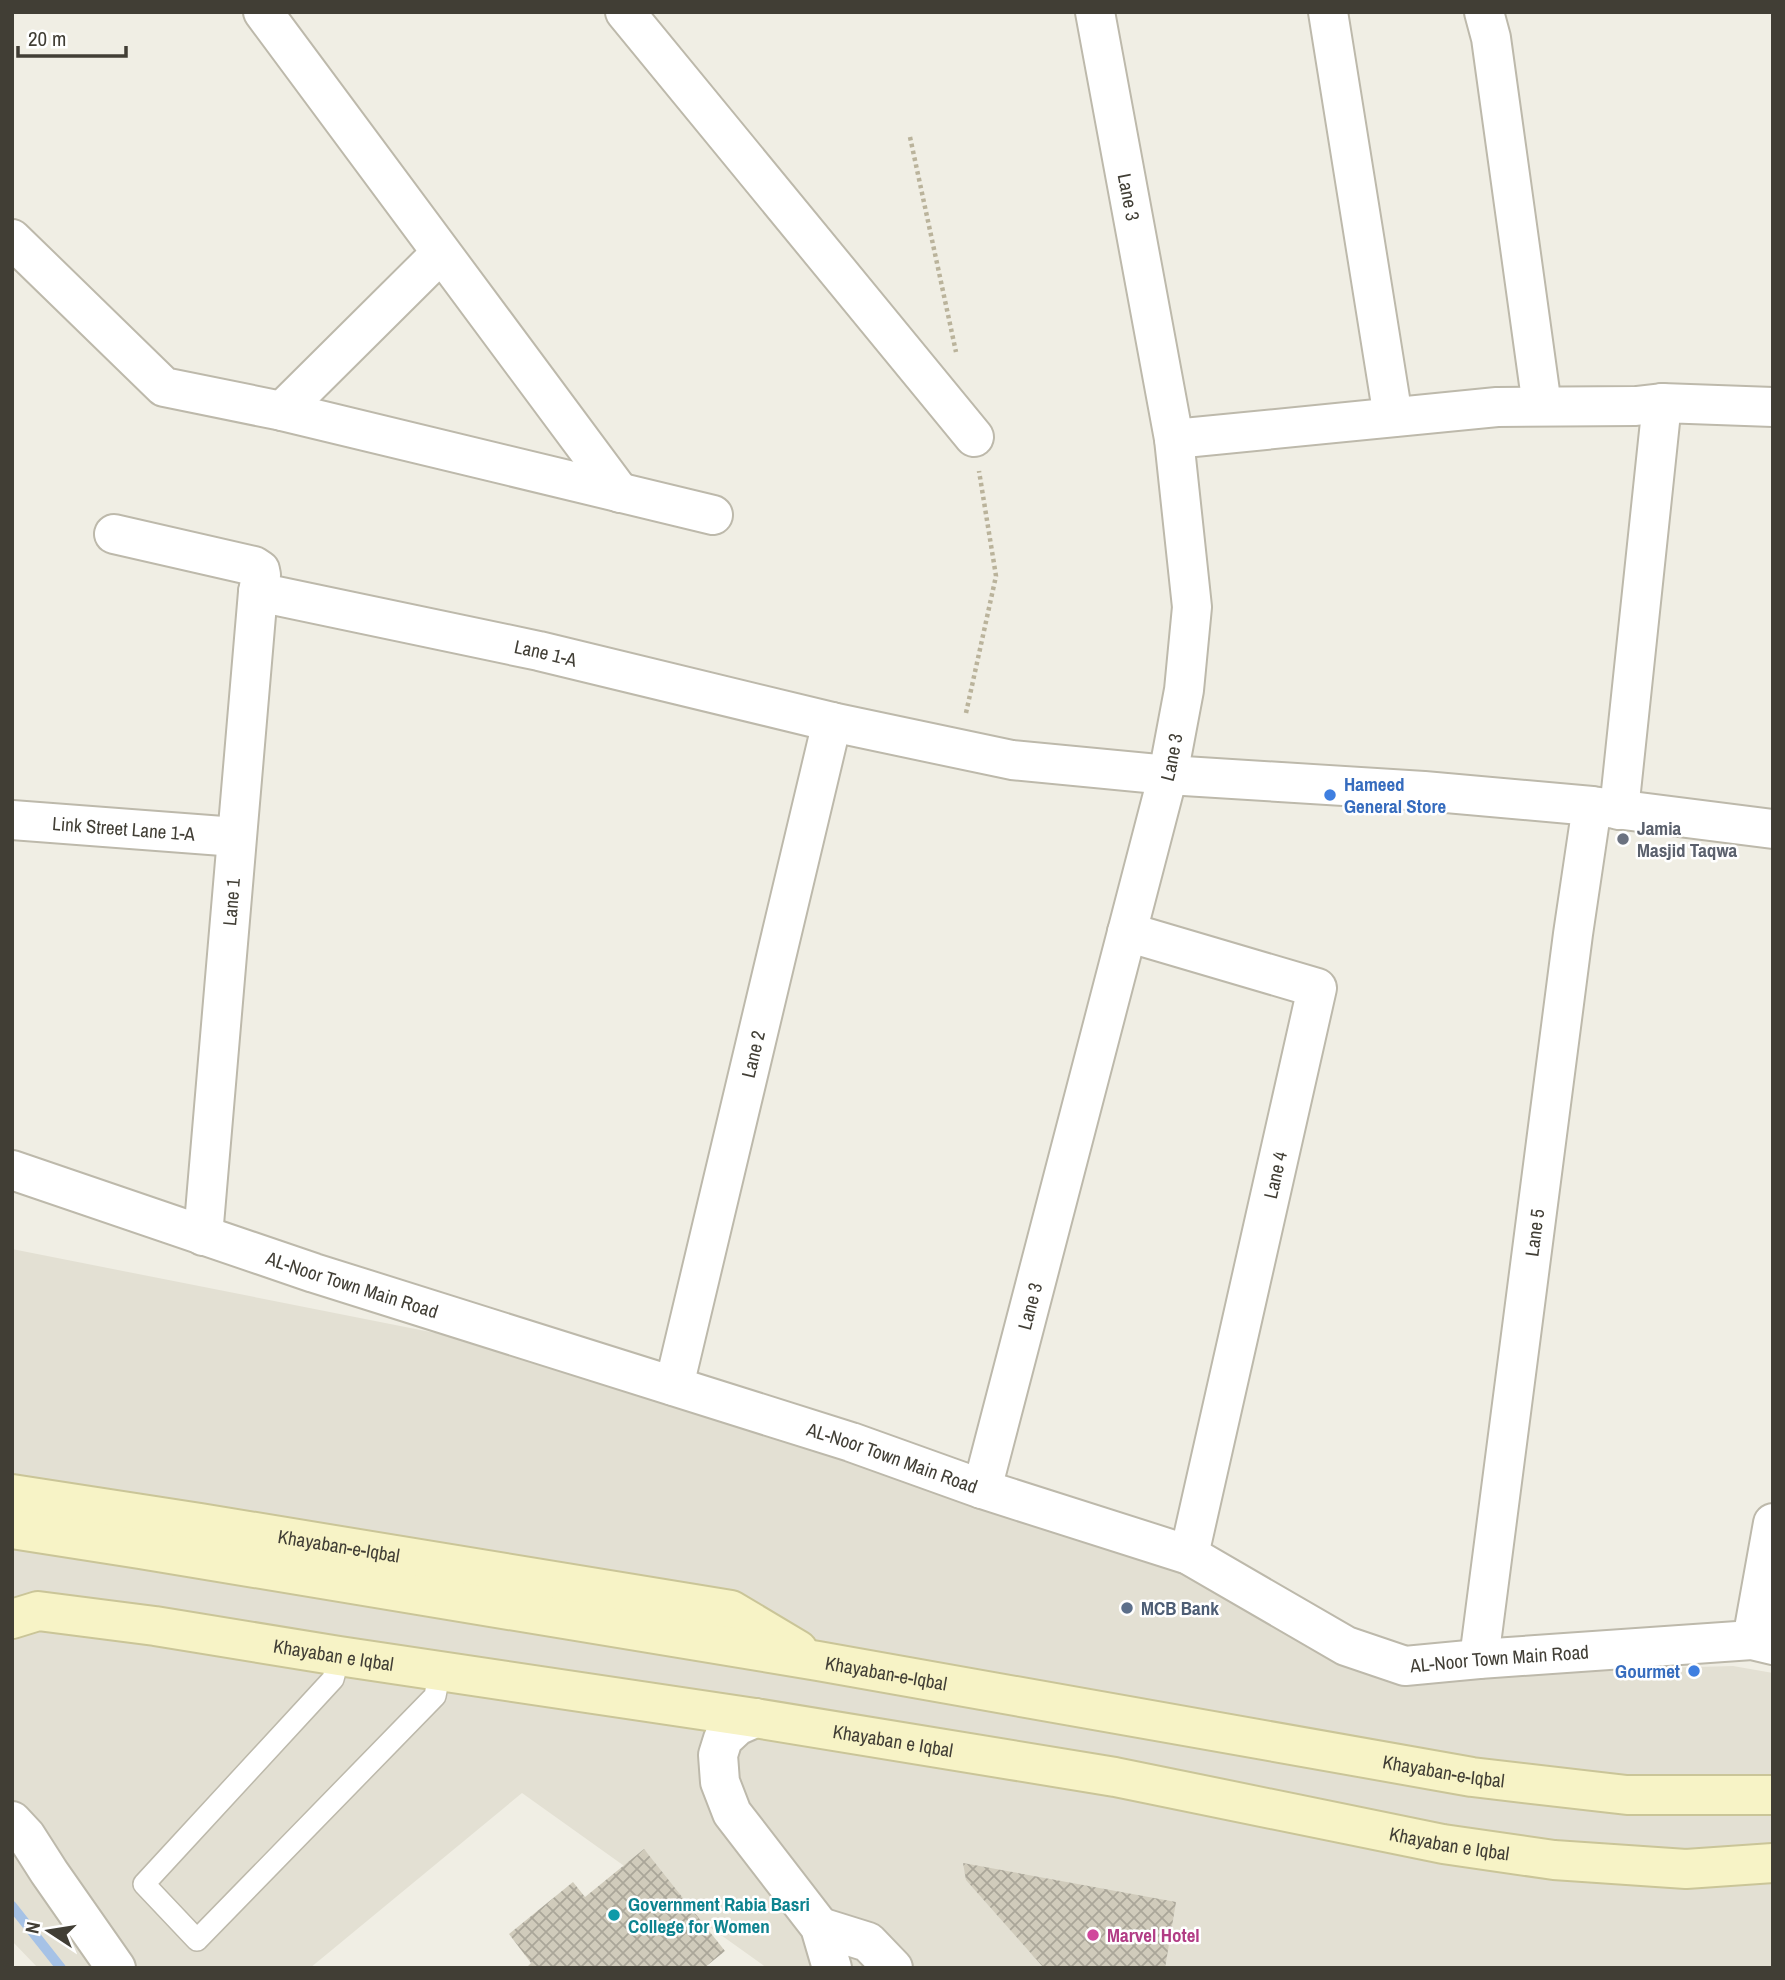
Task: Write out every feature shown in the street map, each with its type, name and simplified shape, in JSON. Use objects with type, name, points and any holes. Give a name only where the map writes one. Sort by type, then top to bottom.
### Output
[{"type":"main road","name":"Khayaban-e-Iqbal","points":[[12,1494],[731,1610],[817,1661],[1472,1777],[1626,1795],[1773,1795]]},
{"type":"main road","points":[[12,1529],[817,1661]]},
{"type":"main road","name":"Khayaban e Iqbal","points":[[21,1612],[155,1626],[755,1718],[1115,1777],[1443,1844],[1554,1860],[1686,1869],[1773,1863]]},
{"type":"street","points":[[263,12],[620,493]]},
{"type":"street","points":[[625,12],[974,437]]},
{"type":"street","name":"Lane 3","points":[[982,1489],[1168,775],[1184,690],[1192,607],[1174,439],[1095,12]]},
{"type":"street","points":[[1328,12],[1393,417]]},
{"type":"street","points":[[1484,12],[1491,38],[1542,406]]},
{"type":"street","points":[[12,239],[164,387],[282,411],[713,515]]},
{"type":"street","points":[[282,411],[441,253]]},
{"type":"street","points":[[1174,439],[1497,407],[1636,406],[1662,403],[1773,407]]},
{"type":"street","name":"Lane 5","points":[[1479,1659],[1570,961],[1605,808],[1662,403]]},
{"type":"street","name":"Lane 1-A","points":[[114,534],[254,566],[259,581],[832,722],[1012,760],[1168,775],[1424,791],[1605,808],[1773,829]]},
{"type":"street","name":"Lane 1","points":[[203,1236],[259,581]]},
{"type":"street","name":"Lane 2","points":[[674,1386],[832,722]]},
{"type":"street","name":"Link Street Lane 1-A","points":[[12,820],[236,837]]},
{"type":"street","name":"Lane 4","points":[[1127,932],[1317,988],[1189,1555]]},
{"type":"street","name":"AL-Noor Town Main Road","points":[[12,1170],[339,1281],[850,1442],[982,1489],[1189,1555],[1346,1646],[1405,1666],[1479,1659],[1762,1643]]},
{"type":"street","points":[[1762,1643],[1773,1523]]},
{"type":"street","points":[[755,1718],[737,1726],[723,1739],[718,1755],[720,1782],[732,1813],[820,1927],[832,1968]]},
{"type":"street","points":[[12,1821],[26,1836],[116,1968]]},
{"type":"street","points":[[820,1927],[868,1942],[893,1968]]},
{"type":"lane","points":[[340,1656],[333,1679],[144,1884],[197,1940],[435,1696],[440,1670]]},
{"type":"shaded area","points":[[12,1249],[582,1362],[1175,1571],[1476,1673],[1733,1666],[1773,1673],[1773,1968],[767,1968],[522,1793],[310,1968],[38,1968],[12,1941]]},
{"type":"building","name":"Government Rabia Basri College for Women","points":[[644,1849],[725,1951],[704,1968],[526,1968],[531,1963],[509,1934],[573,1882],[585,1897]]},
{"type":"building","name":"Marvel Hotel","points":[[963,1863],[1176,1902],[1165,1968],[1044,1968],[966,1880]]},
{"type":"waterway","points":[[12,1906],[61,1968]]},
{"type":"place","name":"Hameed General Store","points":[[1330,795]]},
{"type":"place","name":"Jamia Masjid Taqwa","points":[[1623,839]]},
{"type":"place","name":"MCB Bank","points":[[1127,1608]]},
{"type":"place","name":"Gourmet","points":[[1694,1671]]},
{"type":"place","name":"Government Rabia Basri College for Women","points":[[614,1915]]},
{"type":"place","name":"Marvel Hotel","points":[[1093,1935]]}]
